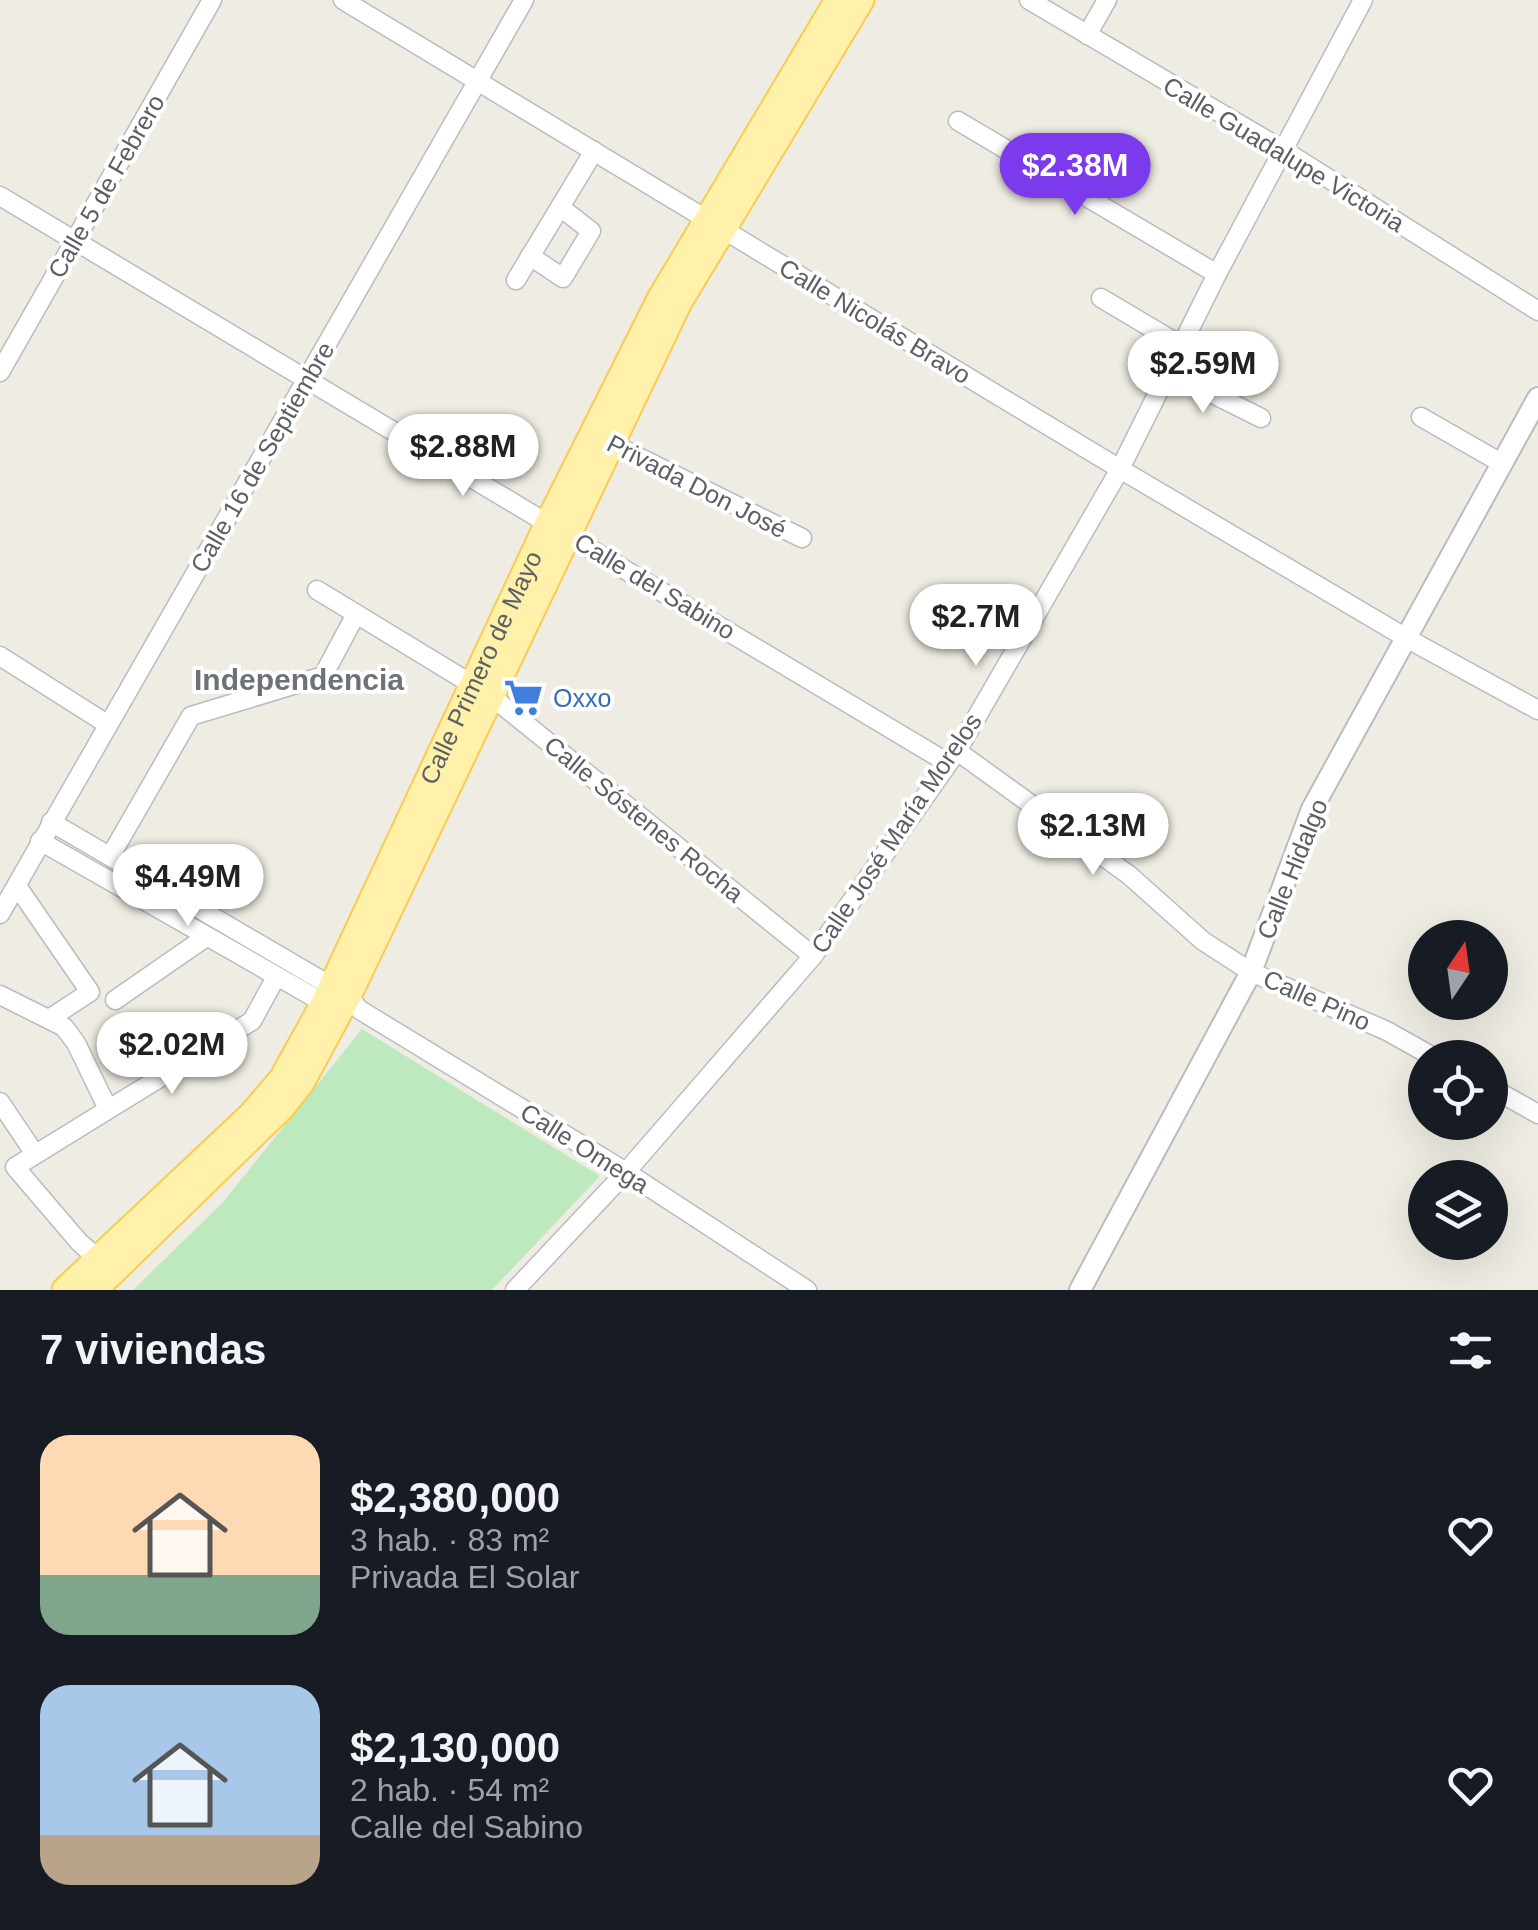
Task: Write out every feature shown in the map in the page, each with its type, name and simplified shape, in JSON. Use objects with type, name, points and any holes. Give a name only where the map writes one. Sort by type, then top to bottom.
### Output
[{"type":"main road","name":"Calle Primero de Mayo","points":[[713,223],[838,0]]},
{"type":"main road","name":"Calle Primero de Mayo","points":[[94,1290],[108,1266],[282,1079],[340,1001],[601,438],[660,298],[861,0]]},
{"type":"main road","name":"Calle Primero de Mayo","points":[[65,1290],[108,1266]]},
{"type":"street","name":"Calle 5 de Febrero","points":[[0,372],[212,0]]},
{"type":"street","name":"Calle Nicolás Bravo","points":[[343,0],[1120,469],[1408,639],[1538,710]]},
{"type":"street","name":"Calle 16 de Septiembre","points":[[0,914],[524,0]]},
{"type":"street","name":"Calle Guadalupe Victoria","points":[[1029,0],[1285,152],[1538,311]]},
{"type":"street","points":[[1087,35],[1107,0]]},
{"type":"street","name":"Calle José María Morelos","points":[[516,1290],[626,1172],[814,956],[952,757],[1120,469],[1216,274],[1285,152],[1363,0]]},
{"type":"street","points":[[958,121],[1216,274]]},
{"type":"street","points":[[516,280],[594,151]]},
{"type":"street","name":"Calle del Sabino","points":[[0,196],[557,528],[952,757],[1129,875],[1203,941],[1251,972]]},
{"type":"street","points":[[530,256],[563,278],[591,231],[560,208]]},
{"type":"street","points":[[1101,298],[1180,345]]},
{"type":"street","points":[[1167,372],[1261,418]]},
{"type":"street","name":"Calle Hidalgo","points":[[1080,1290],[1251,972],[1312,809],[1538,398]]},
{"type":"street","points":[[1422,417],[1502,464]]},
{"type":"street","name":"Privada Don José","points":[[601,438],[802,538]]},
{"type":"street","name":"Calle Sóstenes Rocha","points":[[317,590],[481,690],[814,956]]},
{"type":"street","points":[[110,855],[191,716],[323,676],[356,614]]},
{"type":"street","points":[[0,656],[106,724]]},
{"type":"street","name":"Calle Omega","points":[[51,822],[626,1172],[807,1290]]},
{"type":"street","name":"Calle Omega","points":[[40,841],[276,978],[340,1001]]},
{"type":"street","points":[[17,886],[90,992],[49,1019]]},
{"type":"street","points":[[115,1000],[206,937]]},
{"type":"street","name":"Calle Pino","points":[[1251,972],[1408,1043]]},
{"type":"street","points":[[108,1266],[15,1168],[252,1021],[276,978]]},
{"type":"street","points":[[0,995],[64,1027],[76,1043],[108,1109]]},
{"type":"street","points":[[1508,1098],[1538,1114]]},
{"type":"street","points":[[0,1102],[35,1154]]},
{"type":"green space","points":[[362,1029],[600,1176],[492,1290],[133,1290],[223,1202]]},
{"type":"place","name":"Oxxo","points":[[523,698]]},
{"type":"district","name":"Independencia","points":[[299,680]]}]
